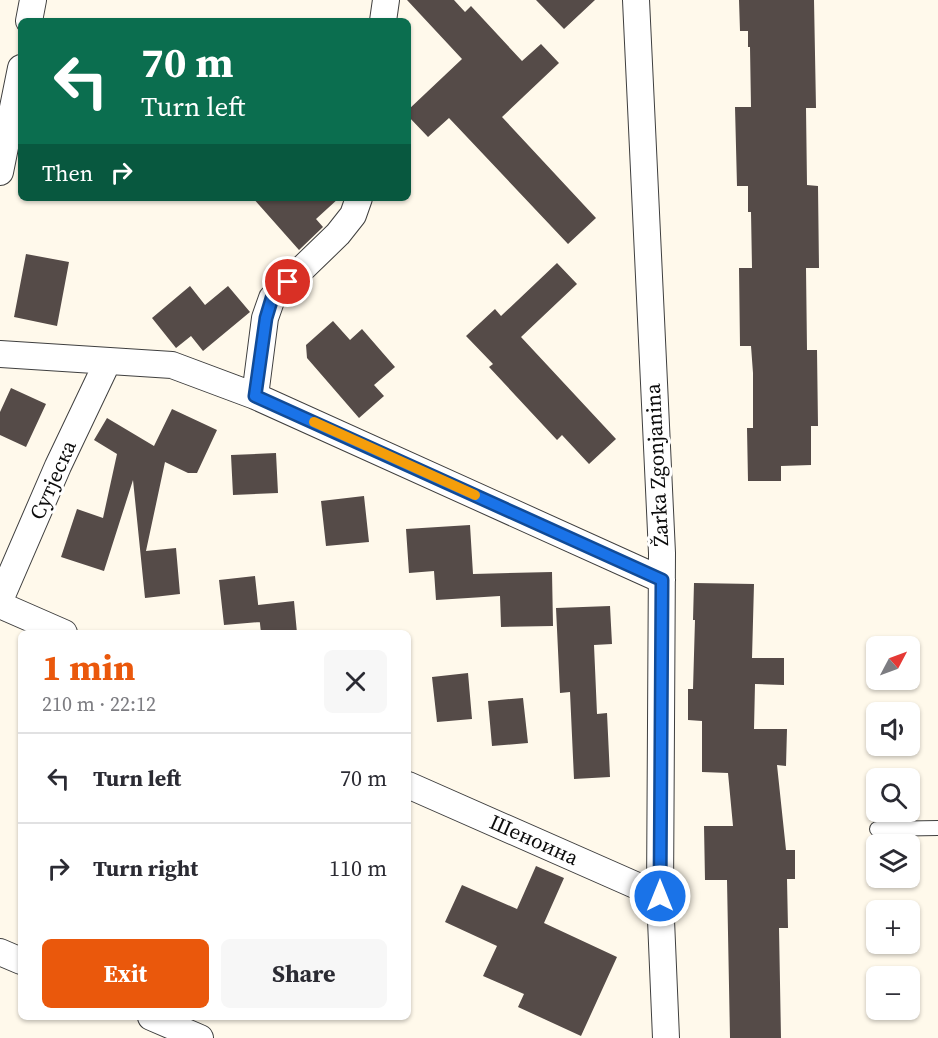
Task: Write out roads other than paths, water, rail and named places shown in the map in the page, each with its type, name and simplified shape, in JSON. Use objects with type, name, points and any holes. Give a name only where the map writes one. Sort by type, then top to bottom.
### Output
[{"type":"street","points":[[30,18],[33,0]]},
{"type":"street","points":[[383,18],[386,0]]},
{"type":"street","name":"Žarka Zgonjanina","points":[[636,0],[662,580],[660,896],[666,1038]]},
{"type":"street","points":[[0,172],[18,83]]},
{"type":"street","points":[[255,396],[266,318],[272,298],[338,234],[353,215],[358,201]]},
{"type":"street","points":[[0,354],[172,365],[255,396],[662,580]]},
{"type":"street","name":"Сутјеска","points":[[0,600],[58,466],[108,361]]},
{"type":"street","points":[[0,605],[57,630]]},
{"type":"street","name":"Шеноина","points":[[411,785],[660,896]]},
{"type":"street","points":[[0,952],[18,960]]},
{"type":"street","points":[[158,1020],[200,1038]]},
{"type":"lane","points":[[878,829],[938,828]]}]
